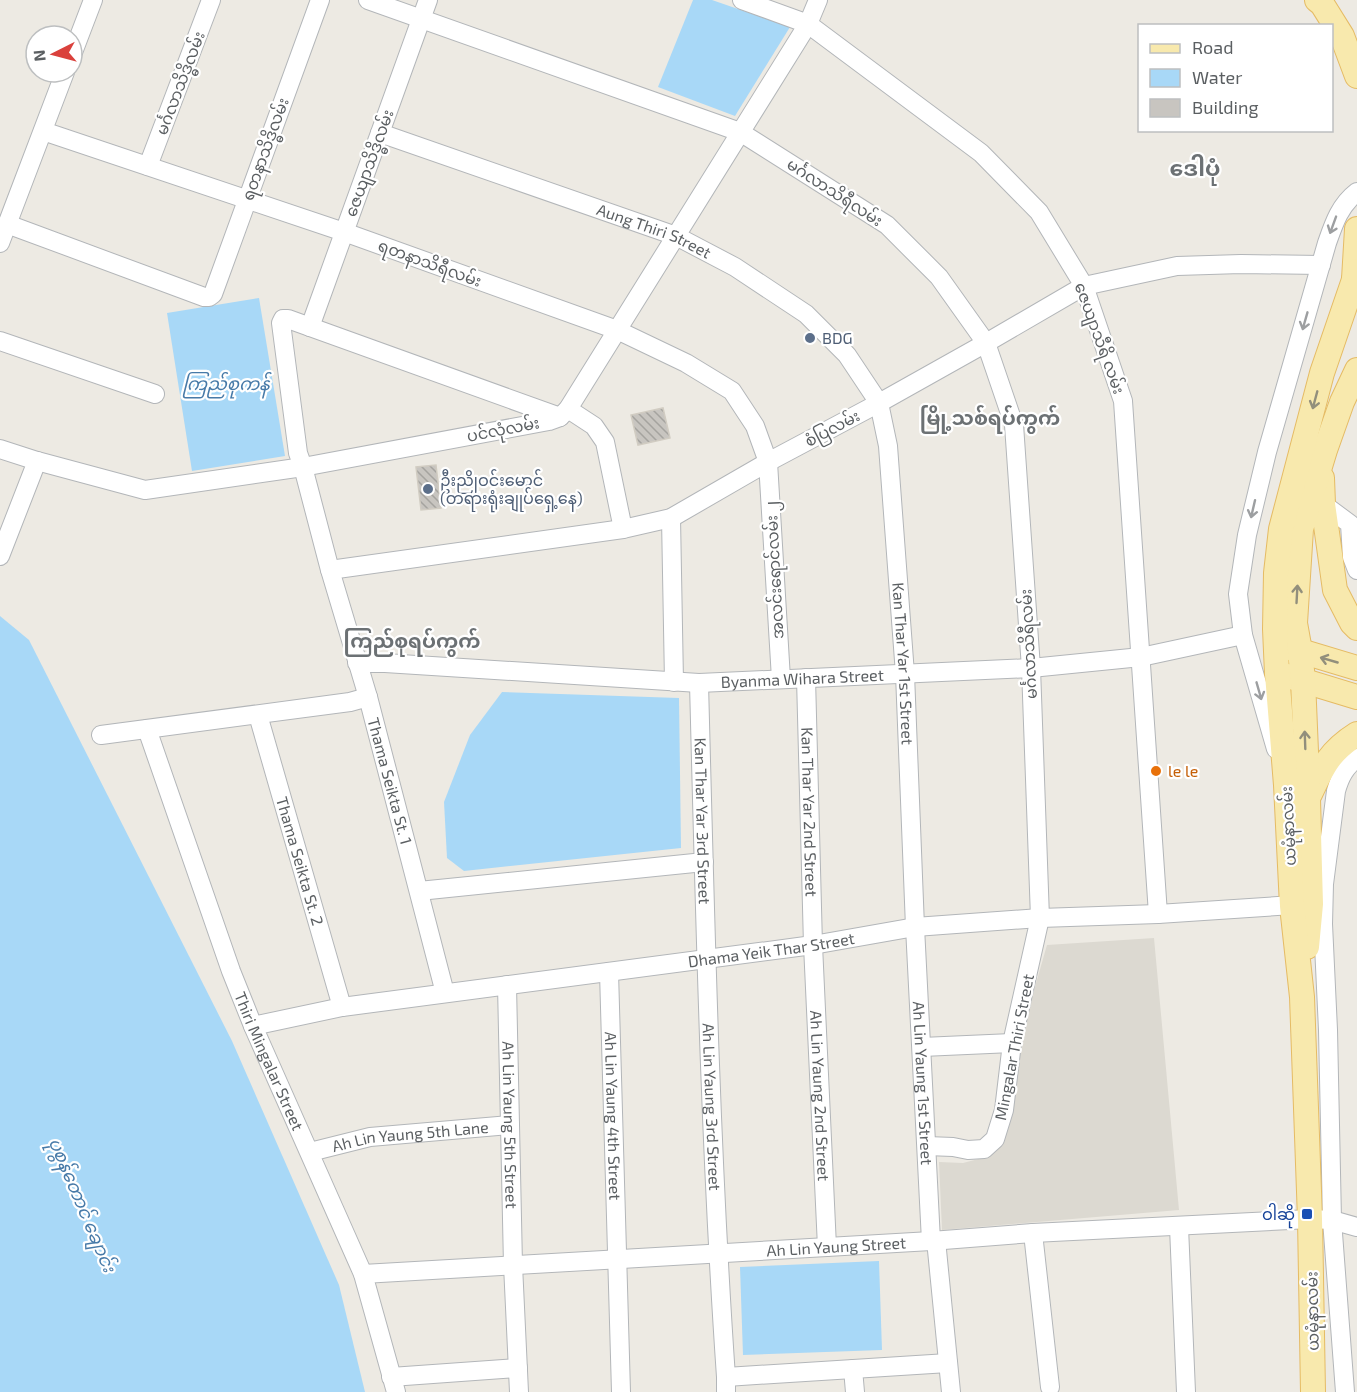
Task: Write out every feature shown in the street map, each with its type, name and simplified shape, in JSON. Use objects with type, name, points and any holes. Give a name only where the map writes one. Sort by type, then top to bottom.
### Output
[{"type":"main road","points":[[1317,0],[1322,4],[1342,36],[1357,76]]},
{"type":"main road","name":"ယမုံနာလမ်း","points":[[1314,1392],[1321,1220],[1302,997],[1309,904],[1286,784],[1277,674],[1276,573],[1281,529],[1322,373],[1355,275],[1357,229]]},
{"type":"main road","points":[[1309,904],[1308,799],[1303,680],[1295,623],[1301,529],[1342,402],[1357,370]]},
{"type":"main road","points":[[1322,461],[1323,504],[1335,590],[1357,628]]},
{"type":"main road","points":[[1276,644],[1357,668]]},
{"type":"main road","points":[[1277,674],[1357,698]]},
{"type":"main road","points":[[1308,799],[1324,765],[1336,749],[1357,734]]},
{"type":"street","points":[[84,24],[93,0]]},
{"type":"street","name":"မင်္ဂလာသိဒ္ဓိလမ်း","points":[[148,166],[211,0]]},
{"type":"street","name":"ရတနာသိဒ္ဓိလမ်း","points":[[7,224],[209,297],[213,294],[320,0]]},
{"type":"street","name":"မင်္ဂလာသိရီလမ်း","points":[[368,0],[740,132],[887,225],[939,277],[986,343],[1014,425],[1031,668],[1040,918]]},
{"type":"street","name":"ဇေယျာသိဒ္ဓိလမ်း","points":[[310,327],[428,0]]},
{"type":"street","name":"ဇေယျာသီရိ လမ်း","points":[[742,0],[808,24],[981,153],[1039,212],[1084,286],[1123,401],[1158,914]]},
{"type":"street","points":[[564,413],[808,24],[818,0]]},
{"type":"street","points":[[0,243],[61,84]]},
{"type":"street","name":"ရတနာသိရီလမ်း","points":[[43,131],[344,232],[617,330],[686,363],[732,391],[755,426],[768,462]]},
{"type":"street","name":"Aung Thiri Street","points":[[380,133],[676,236],[735,267],[806,314],[847,356],[879,403]]},
{"type":"street","points":[[1286,784],[1243,635],[1238,594],[1247,535],[1267,452],[1321,265],[1336,216],[1348,199],[1357,192]]},
{"type":"street","name":"စံပြလမ်း","points":[[330,570],[623,529],[671,518],[1084,286],[1177,266],[1321,265]]},
{"type":"street","name":"Thama Seikta St. 1","points":[[310,327],[288,319],[283,319],[281,323],[298,453],[368,697],[445,993]]},
{"type":"street","points":[[310,327],[564,413],[594,426],[605,442],[623,529]]},
{"type":"street","points":[[0,341],[155,394]]},
{"type":"street","name":"Kan Thar Yar 1st Street","points":[[879,403],[888,446],[905,674],[915,927]]},
{"type":"street","name":"ပင်လုံလမ်း","points":[[0,449],[145,490],[303,467],[549,421],[564,413]]},
{"type":"street","points":[[0,556],[37,461]]},
{"type":"street","name":"အလင်းရောင်လမ်း ၂","points":[[768,462],[781,679]]},
{"type":"street","points":[[1323,504],[1353,523],[1352,557],[1357,570]]},
{"type":"street","points":[[671,518],[674,682]]},
{"type":"street","name":"Byanma Wihara Street","points":[[357,663],[699,683],[1031,668],[1141,657],[1243,635]]},
{"type":"street","name":"Kan Thar Yar 2nd Street","points":[[806,678],[813,945]]},
{"type":"street","name":"Kan Thar Yar 3rd Street","points":[[699,683],[706,960]]},
{"type":"street","points":[[101,735],[350,702],[368,697]]},
{"type":"street","name":"Thama Seikta St. 2","points":[[258,715],[342,1007]]},
{"type":"street","name":"Thiri Mingalar Street","points":[[147,729],[231,970],[253,1026],[363,1274],[394,1384]]},
{"type":"street","points":[[1345,1392],[1321,1220],[1328,1030],[1323,933],[1309,904],[1324,884],[1339,778],[1346,767],[1357,758]]},
{"type":"street","points":[[419,891],[704,862]]},
{"type":"street","name":"Dhama Yeik Thar Street","points":[[253,1026],[342,1007],[706,960],[813,945],[915,927],[1309,904]]},
{"type":"street","name":"Mingalar Thiri Street","points":[[927,1146],[968,1150],[984,1149],[995,1139],[1004,1110],[1012,1043],[1040,918]]},
{"type":"street","name":"Ah Lin Yaung 1st Street","points":[[915,927],[933,1241],[951,1392]]},
{"type":"street","name":"Ah Lin Yaung 2nd Street","points":[[813,945],[827,1247]]},
{"type":"street","name":"Ah Lin Yaung 3rd Street","points":[[706,960],[717,1253],[726,1384]]},
{"type":"street","name":"Ah Lin Yaung 4th Street","points":[[609,972],[621,1392]]},
{"type":"street","name":"Ah Lin Yaung 5th Street","points":[[507,985],[513,1265],[519,1392]]},
{"type":"street","points":[[922,1047],[1012,1043]]},
{"type":"street","name":"Ah Lin Yaung 5th Lane","points":[[310,1152],[370,1137],[510,1125]]},
{"type":"street","name":"Ah Lin Yaung Street","points":[[363,1274],[933,1241],[1033,1233],[1321,1220],[1357,1227]]},
{"type":"street","points":[[1179,1227],[1186,1392]]},
{"type":"street","points":[[1033,1233],[1050,1387]]},
{"type":"street","points":[[726,1384],[853,1369],[948,1363]]},
{"type":"street","points":[[394,1384],[518,1368]]},
{"type":"street","points":[[853,1369],[855,1392]]},
{"type":"shaded area","points":[[1154,938],[1179,1210],[942,1230],[939,1162],[963,1163],[986,1157],[1047,945]]},
{"type":"water","points":[[693,0],[712,0],[790,27],[735,116],[658,87]]},
{"type":"water","name":"ကြည်စုကန်","points":[[259,298],[285,456],[192,471],[167,313]]},
{"type":"water","name":"ပုစွန်တောင် ချောင်း","points":[[0,616],[29,640],[232,1041],[339,1285],[365,1392],[0,1392]]},
{"type":"water","points":[[502,692],[679,698],[681,848],[464,871],[447,858],[444,802],[470,735]]},
{"type":"water","points":[[879,1261],[882,1350],[743,1355],[740,1267]]},
{"type":"building","points":[[663,408],[670,438],[638,445],[631,415]]},
{"type":"building","points":[[436,465],[441,508],[421,510],[416,467]]},
{"type":"place","name":"BDG","points":[[810,338]]},
{"type":"place","name":"ဦးညိုဝင်းမောင် (တရားရုံးချုပ်ရှေ့နေ)","points":[[428,489]]},
{"type":"place","name":"le le","points":[[1156,771]]},
{"type":"place","name":"ဝါဆို","points":[[1307,1214]]},
{"type":"district","name":"ဒေါပုံ","points":[[1195,168]]},
{"type":"district","name":"မြို့သစ်ရပ်ကွက်","points":[[990,418]]},
{"type":"district","name":"ကြည်စုရပ်ကွက်","points":[[412,641]]}]
